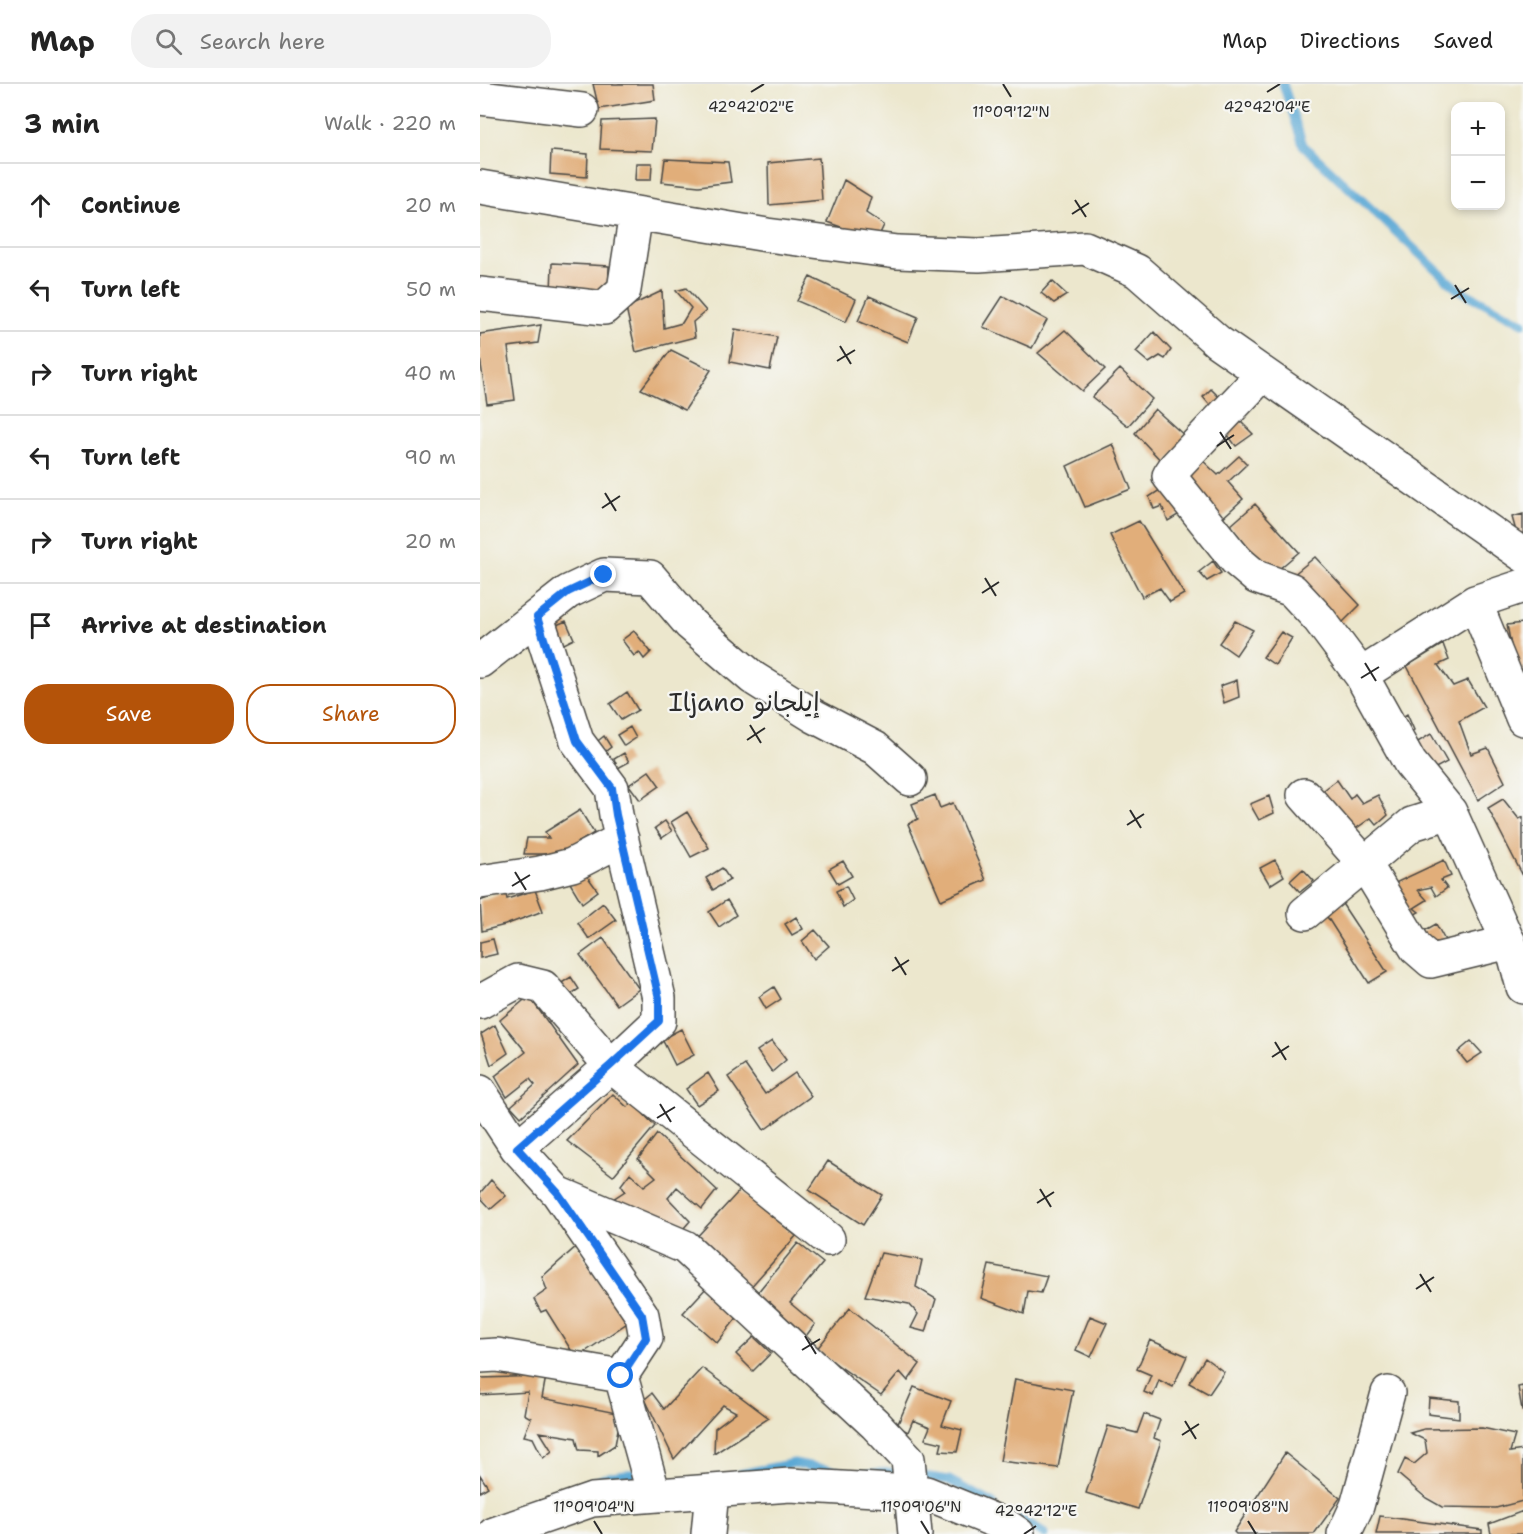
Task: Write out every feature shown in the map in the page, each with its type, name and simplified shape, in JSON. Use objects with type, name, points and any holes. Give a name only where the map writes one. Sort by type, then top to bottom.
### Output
[{"type":"street","points":[[480,98],[582,110]]},
{"type":"street","points":[[480,187],[767,235],[897,252],[979,255],[1085,248],[1137,272],[1218,342],[1523,555]]},
{"type":"street","points":[[480,294],[604,308],[624,290],[636,213]]},
{"type":"street","points":[[1263,374],[1169,476],[1236,560],[1256,577],[1292,590],[1319,619],[1361,675],[1410,763],[1450,812],[1509,942],[1523,987]]},
{"type":"street","points":[[480,661],[568,592],[604,575],[650,577],[690,624],[753,678],[814,716],[875,748],[910,779]]},
{"type":"street","points":[[1361,675],[1475,603],[1523,586]]},
{"type":"street","points":[[1475,603],[1523,719]]},
{"type":"street","points":[[517,1148],[659,1021],[659,998],[612,788],[577,741],[537,617]]},
{"type":"street","points":[[1523,733],[1523,740]]},
{"type":"street","points":[[1304,795],[1365,864],[1416,948],[1431,961],[1509,942]]},
{"type":"street","points":[[1305,913],[1412,824],[1450,812]]},
{"type":"street","points":[[480,882],[540,873],[572,865],[622,838]]},
{"type":"street","points":[[480,1002],[518,981],[543,987],[610,1066],[828,1239]]},
{"type":"street","points":[[480,1092],[517,1148],[558,1193],[642,1315],[646,1338],[621,1376],[654,1496]]},
{"type":"street","points":[[558,1193],[685,1247],[875,1424],[908,1459],[915,1534]]},
{"type":"street","points":[[480,1356],[497,1355],[621,1376]]},
{"type":"street","points":[[1344,1534],[1358,1506],[1388,1393]]},
{"type":"street","points":[[494,1534],[592,1500],[789,1485],[926,1492],[1005,1525],[1018,1534]]},
{"type":"street","points":[[708,1534],[712,1491]]},
{"type":"building","points":[[593,84],[653,84],[655,100],[599,109]]},
{"type":"building","points":[[655,119],[652,151],[600,149],[602,121]]},
{"type":"building","points":[[551,151],[588,154],[587,177],[550,174]]},
{"type":"building","points":[[819,158],[822,200],[769,205],[768,163]]},
{"type":"building","points":[[665,159],[728,162],[731,182],[699,186],[662,182]]},
{"type":"building","points":[[636,163],[652,163],[651,180],[635,180]]},
{"type":"building","points":[[844,180],[871,197],[866,213],[884,225],[877,240],[827,222]]},
{"type":"building","points":[[552,263],[609,266],[608,297],[551,294]]},
{"type":"building","points":[[810,277],[856,299],[846,322],[797,301]]},
{"type":"building","points":[[1052,281],[1067,295],[1054,303],[1041,293]]},
{"type":"building","points":[[686,288],[706,311],[693,322],[695,337],[636,352],[626,308],[662,291],[664,328],[682,323],[691,308],[676,291]]},
{"type":"building","points":[[869,296],[918,317],[908,342],[858,321]]},
{"type":"building","points":[[1003,296],[1047,320],[1032,348],[983,327]]},
{"type":"building","points":[[541,325],[538,343],[508,347],[515,400],[487,404],[480,358],[480,334]]},
{"type":"building","points":[[735,329],[777,337],[770,370],[730,362]]},
{"type":"building","points":[[1065,330],[1105,369],[1082,391],[1038,353]]},
{"type":"building","points":[[1154,332],[1171,350],[1165,359],[1160,356],[1149,363],[1136,352]]},
{"type":"building","points":[[671,350],[711,370],[685,410],[641,389]]},
{"type":"building","points":[[1120,369],[1152,399],[1128,426],[1092,397]]},
{"type":"building","points":[[1211,389],[1223,401],[1213,409],[1203,397]]},
{"type":"building","points":[[1155,409],[1187,438],[1165,465],[1135,433]]},
{"type":"building","points":[[1239,420],[1253,434],[1236,446],[1227,434]]},
{"type":"building","points":[[1113,444],[1131,489],[1085,507],[1067,466]]},
{"type":"building","points":[[1239,456],[1247,464],[1228,482],[1243,499],[1219,521],[1178,478],[1200,458],[1218,475]]},
{"type":"building","points":[[1166,486],[1183,512],[1168,521],[1162,506],[1154,509],[1149,497]]},
{"type":"building","points":[[1255,504],[1299,552],[1272,575],[1230,526]]},
{"type":"building","points":[[1523,514],[1523,541],[1519,542],[1512,517]]},
{"type":"building","points":[[1139,521],[1184,594],[1170,602],[1160,588],[1142,597],[1110,535]]},
{"type":"building","points":[[1315,557],[1360,605],[1339,626],[1293,575]]},
{"type":"building","points":[[1213,561],[1221,573],[1207,581],[1199,572]]},
{"type":"building","points":[[566,621],[574,639],[560,646],[552,627]]},
{"type":"building","points":[[1235,621],[1253,630],[1236,655],[1219,643]]},
{"type":"building","points":[[1523,623],[1523,692],[1520,692],[1507,625]]},
{"type":"building","points":[[634,631],[651,652],[644,659],[639,652],[634,656],[622,640]]},
{"type":"building","points":[[1281,632],[1292,638],[1275,665],[1263,657]]},
{"type":"building","points":[[1443,644],[1449,660],[1438,665],[1453,686],[1468,680],[1484,707],[1459,721],[1471,754],[1488,748],[1505,782],[1478,800],[1407,666]]},
{"type":"building","points":[[1237,680],[1239,697],[1224,703],[1220,686]]},
{"type":"building","points":[[627,692],[638,710],[621,720],[610,704]]},
{"type":"building","points":[[1407,714],[1414,730],[1404,736],[1397,720]]},
{"type":"building","points":[[630,727],[636,738],[624,746],[617,735]]},
{"type":"building","points":[[1431,734],[1447,762],[1428,772],[1411,746]]},
{"type":"building","points":[[604,736],[611,747],[602,754],[594,744]]},
{"type":"building","points":[[624,753],[629,762],[618,768],[614,759]]},
{"type":"building","points":[[649,771],[660,786],[640,800],[629,785]]},
{"type":"building","points":[[1337,780],[1350,799],[1355,794],[1362,803],[1378,795],[1388,815],[1377,825],[1371,818],[1351,832],[1316,796]]},
{"type":"building","points":[[935,795],[940,808],[953,803],[986,880],[941,900],[908,824],[918,819],[912,804]]},
{"type":"building","points":[[1269,796],[1274,813],[1259,820],[1250,804]]},
{"type":"building","points":[[1503,799],[1519,819],[1523,817],[1523,876],[1488,808]]},
{"type":"building","points":[[580,810],[594,833],[560,854],[524,854],[527,838],[549,838],[545,832]]},
{"type":"building","points":[[687,812],[709,848],[691,857],[671,822]]},
{"type":"building","points":[[665,821],[672,831],[662,838],[655,828]]},
{"type":"building","points":[[1275,860],[1284,876],[1270,885],[1260,868]]},
{"type":"building","points":[[1444,860],[1451,876],[1441,880],[1447,888],[1436,896],[1431,887],[1418,890],[1427,900],[1414,908],[1419,912],[1408,918],[1393,884]]},
{"type":"building","points":[[843,861],[852,876],[838,884],[829,869]]},
{"type":"building","points":[[722,868],[730,880],[713,890],[706,878]]},
{"type":"building","points":[[582,869],[598,891],[582,903],[567,878]]},
{"type":"building","points":[[1303,869],[1314,881],[1300,892],[1290,881]]},
{"type":"building","points":[[846,886],[853,900],[843,907],[836,891]]},
{"type":"building","points":[[535,890],[543,911],[482,931],[480,901],[505,891],[507,899]]},
{"type":"building","points":[[727,900],[736,915],[719,927],[709,912]]},
{"type":"building","points":[[1341,902],[1387,972],[1369,983],[1324,912]]},
{"type":"building","points":[[603,903],[616,920],[589,939],[578,923]]},
{"type":"building","points":[[796,917],[803,929],[792,935],[785,924]]},
{"type":"building","points":[[1436,924],[1447,944],[1433,952],[1420,933]]},
{"type":"building","points":[[815,930],[829,946],[814,959],[802,941]]},
{"type":"building","points":[[603,938],[639,989],[617,1005],[580,955]]},
{"type":"building","points":[[493,939],[497,954],[480,958],[480,942]]},
{"type":"building","points":[[571,977],[579,989],[568,996],[560,984]]},
{"type":"building","points":[[774,987],[781,999],[766,1009],[759,997]]},
{"type":"building","points":[[529,996],[578,1065],[521,1117],[511,1106],[535,1085],[530,1079],[507,1097],[495,1076],[526,1052],[500,1020]]},
{"type":"building","points":[[495,1025],[508,1053],[491,1065],[481,1034]]},
{"type":"building","points":[[681,1029],[694,1055],[675,1065],[662,1039]]},
{"type":"building","points":[[772,1041],[786,1060],[772,1072],[757,1051]]},
{"type":"building","points":[[1471,1041],[1482,1053],[1467,1063],[1458,1052]]},
{"type":"building","points":[[745,1065],[765,1094],[795,1073],[811,1096],[764,1130],[728,1077]]},
{"type":"building","points":[[708,1073],[719,1091],[697,1105],[686,1089]]},
{"type":"building","points":[[613,1094],[627,1107],[633,1103],[655,1126],[613,1176],[567,1141]]},
{"type":"building","points":[[657,1134],[717,1190],[702,1209],[677,1187],[668,1198],[690,1221],[677,1236],[613,1199],[625,1191],[621,1185],[630,1173],[644,1186],[656,1177],[638,1159]]},
{"type":"building","points":[[828,1161],[882,1195],[863,1225],[809,1190]]},
{"type":"building","points":[[491,1180],[506,1196],[491,1209],[480,1197],[480,1193]]},
{"type":"building","points":[[740,1190],[796,1236],[749,1289],[694,1240]]},
{"type":"building","points":[[798,1243],[823,1263],[790,1303],[815,1324],[803,1340],[753,1298]]},
{"type":"building","points":[[577,1246],[627,1323],[576,1358],[546,1310],[541,1312],[534,1299],[547,1290],[542,1277]]},
{"type":"building","points":[[881,1253],[922,1260],[916,1287],[936,1299],[926,1332],[911,1328],[918,1314],[909,1304],[865,1296]]},
{"type":"building","points":[[989,1265],[1047,1276],[1041,1293],[1028,1291],[1024,1314],[981,1298]]},
{"type":"building","points":[[708,1286],[739,1315],[717,1343],[683,1313]]},
{"type":"building","points":[[850,1308],[920,1364],[908,1381],[900,1372],[881,1395],[816,1350]]},
{"type":"building","points":[[1090,1316],[1107,1323],[1091,1357],[1076,1350]]},
{"type":"building","points":[[754,1337],[771,1353],[753,1371],[736,1354]]},
{"type":"building","points":[[1150,1340],[1187,1356],[1173,1387],[1159,1380],[1153,1396],[1144,1392],[1151,1375],[1137,1369]]},
{"type":"building","points":[[1205,1358],[1224,1372],[1209,1394],[1189,1383]]},
{"type":"building","points":[[702,1368],[769,1418],[714,1454],[715,1428],[736,1412],[723,1405],[674,1459],[645,1399],[652,1393],[664,1409]]},
{"type":"building","points":[[546,1376],[542,1398],[621,1414],[615,1445],[598,1456],[598,1451],[579,1450],[576,1438],[540,1432],[552,1451],[543,1458],[533,1438],[524,1436],[531,1418],[524,1414],[528,1392],[480,1395],[480,1378]]},
{"type":"building","points":[[1015,1379],[1073,1390],[1058,1468],[1000,1461]]},
{"type":"building","points":[[1523,1386],[1523,1410],[1522,1410],[1518,1387]]},
{"type":"building","points":[[914,1387],[951,1401],[942,1425],[962,1430],[957,1452],[940,1451],[942,1443],[925,1439],[930,1427],[913,1420],[908,1432],[897,1426]]},
{"type":"building","points":[[1429,1398],[1459,1401],[1459,1418],[1428,1414]]},
{"type":"building","points":[[1144,1414],[1160,1420],[1154,1438],[1161,1441],[1138,1509],[1086,1493],[1108,1426],[1137,1433]]},
{"type":"building","points":[[1482,1428],[1515,1435],[1510,1452],[1523,1450],[1523,1501],[1496,1508],[1442,1507],[1426,1498],[1398,1474],[1405,1459],[1414,1464],[1427,1453],[1425,1440],[1410,1433],[1424,1429]]},
{"type":"building","points":[[1285,1453],[1340,1498],[1314,1534],[1236,1534],[1234,1532]]},
{"type":"building","points":[[480,1475],[488,1487],[480,1492]]},
{"type":"building","points":[[1523,1511],[1523,1534],[1491,1534],[1489,1524]]},
{"type":"building","points":[[1380,1516],[1482,1530],[1482,1534],[1376,1534]]},
{"type":"waterway","points":[[1283,84],[1303,145],[1456,288],[1523,323]]},
{"type":"waterway","points":[[740,1474],[794,1463],[844,1473]]},
{"type":"waterway","points":[[860,1474],[897,1472],[949,1480],[993,1504]]},
{"type":"waterway","points":[[578,1488],[618,1475],[643,1475]]},
{"type":"waterway","points":[[1021,1519],[1045,1534]]},
{"type":"district","name":"Iljano إيلجانو","points":[[744,702]]},
{"type":"route","points":[[604,575],[568,592],[537,617],[577,741],[612,788],[616,815],[659,998],[659,1021],[517,1148],[558,1193],[642,1315],[646,1338],[621,1376]]}]
